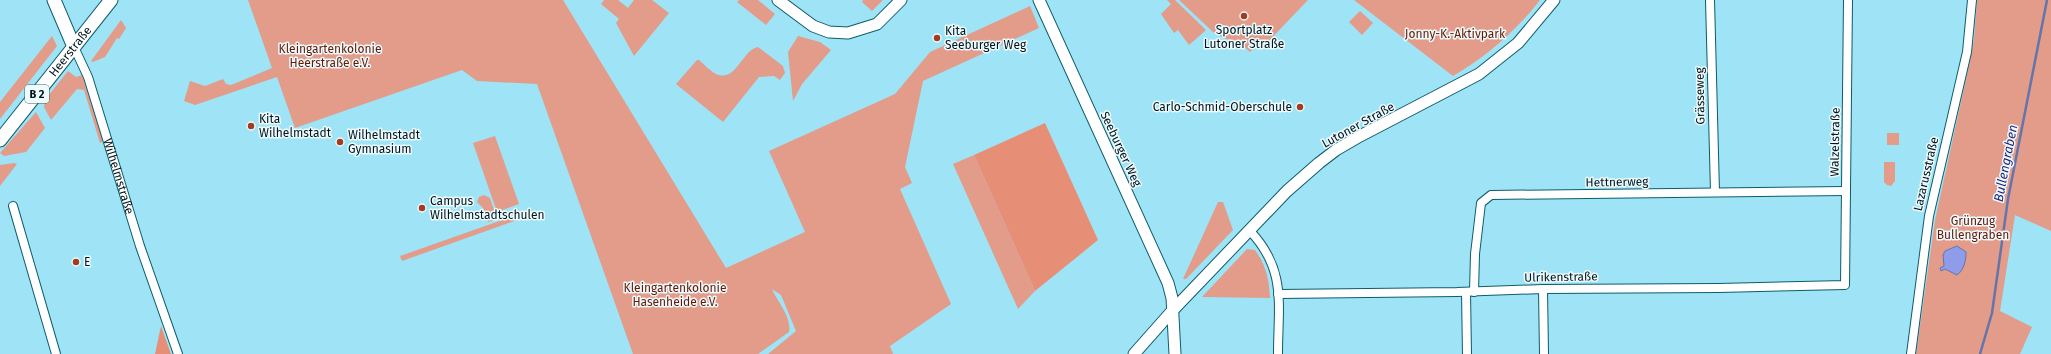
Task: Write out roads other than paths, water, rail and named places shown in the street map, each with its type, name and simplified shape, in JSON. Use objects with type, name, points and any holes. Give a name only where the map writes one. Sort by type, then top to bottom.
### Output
[{"type":"main road","name":"Wilhelmstraße","points":[[54,0],[74,47]]},
{"type":"main road","name":"Heerstraße","points":[[0,140],[111,0]]},
{"type":"street","points":[[778,0],[812,26],[829,32],[848,33],[877,24],[901,0]]},
{"type":"street","name":"Seeburger Weg","points":[[1039,0],[1155,254],[1169,289],[1173,310],[1175,354]]},
{"type":"street","name":"Lutoner Straße","points":[[1134,354],[1173,310],[1296,183],[1336,150],[1463,83],[1493,64],[1531,30],[1554,0]]},
{"type":"street","name":"Grässeweg","points":[[1710,0],[1715,192]]},
{"type":"street","name":"Walzelstraße","points":[[1845,285],[1848,0]]},
{"type":"street","name":"Lazarusstraße","points":[[1910,354],[1929,216],[1967,52],[1972,0]]},
{"type":"street","name":"Wilhelmstraße","points":[[74,47],[88,77],[140,246],[178,354]]},
{"type":"street","name":"Hettnerweg","points":[[1467,354],[1470,292],[1482,203],[1491,195],[1846,191]]},
{"type":"street","points":[[13,206],[56,354]]},
{"type":"street","points":[[1250,231],[1261,242],[1270,256],[1277,275],[1278,354]]},
{"type":"street","name":"Ulrikenstraße","points":[[1278,294],[1845,285]]},
{"type":"street","points":[[1543,289],[1544,354]]},
{"type":"water","points":[[1957,246],[1966,252],[1963,268],[1957,275],[1945,269],[1941,271],[1940,268],[1944,266],[1943,255],[1945,251]]},
{"type":"waterway","name":"Bullengraben","points":[[1980,354],[1992,313],[2008,199],[2047,0]]},
{"type":"place","name":"Sportplatz Lutoner Straße","points":[[1244,16]]},
{"type":"place","name":"Kita Seeburger Weg","points":[[937,38]]},
{"type":"place","name":"Carlo-Schmid-Oberschule","points":[[1300,107]]},
{"type":"place","name":"Kita Wilhelmstadt","points":[[251,126]]},
{"type":"place","name":"Wilhelmstadt Gymnasium","points":[[340,142]]},
{"type":"place","name":"Campus Wilhelmstadtschulen","points":[[422,208]]},
{"type":"place","name":"E","points":[[76,262]]},
{"type":"park label","name":"Jonny-K.-Aktivpark","points":[[1455,34]]},
{"type":"park label","name":"Kleingartenkolonie Heerstraße e.V.","points":[[330,56]]},
{"type":"park label","name":"Grünzug Bullengraben","points":[[1973,228]]},
{"type":"park label","name":"Kleingartenkolonie Hasenheide e.V.","points":[[675,295]]}]
